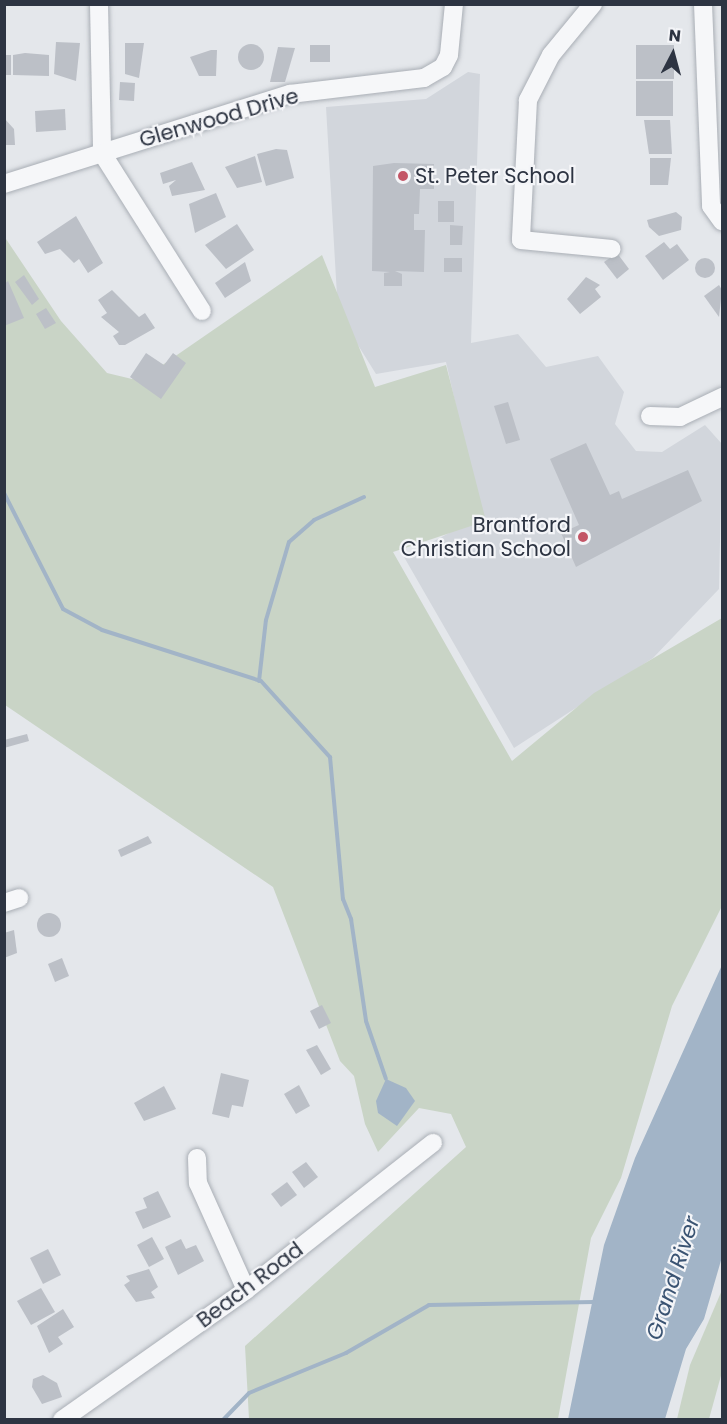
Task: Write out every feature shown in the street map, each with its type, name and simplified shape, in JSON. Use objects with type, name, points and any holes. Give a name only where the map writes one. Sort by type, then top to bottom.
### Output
[{"type":"street","points":[[99,4],[102,153],[202,311]]},
{"type":"street","name":"Glenwood Drive","points":[[4,184],[290,94],[424,78],[443,67],[450,55],[454,4]]},
{"type":"street","points":[[593,4],[550,55],[528,100],[521,240],[612,249]]},
{"type":"street","points":[[703,4],[711,206],[723,221]]},
{"type":"street","points":[[650,416],[680,417],[723,397]]},
{"type":"street","name":"Beach Road","points":[[62,1419],[246,1290],[433,1143]]},
{"type":"street","points":[[197,1158],[198,1184],[246,1290]]},
{"type":"shaded area","name":"Brantford Christian School","points":[[468,72],[480,74],[471,343],[518,334],[546,367],[598,356],[624,392],[615,424],[636,451],[662,452],[705,425],[722,444],[719,589],[653,658],[514,748],[404,557],[481,516],[446,362],[376,374],[338,313],[326,107],[426,99]]},
{"type":"green space","points":[[4,236],[61,321],[107,373],[132,379],[161,366],[322,255],[375,387],[446,365],[486,521],[393,552],[512,761],[594,693],[722,618],[722,906],[672,1006],[621,1178],[591,1238],[558,1419],[249,1419],[245,1346],[466,1147],[451,1114],[419,1108],[378,1152],[365,1124],[354,1076],[340,1061],[273,887],[5,705]]},
{"type":"green space","points":[[722,1290],[722,1372],[709,1419],[677,1419],[690,1365]]},
{"type":"water","name":"Grand River","points":[[722,965],[722,1257],[704,1319],[686,1349],[665,1419],[568,1419],[604,1245],[635,1158]]},
{"type":"water","points":[[386,1079],[406,1088],[415,1101],[397,1126],[378,1113],[376,1101]]},
{"type":"building","points":[[56,42],[80,43],[76,81],[54,74]]},
{"type":"building","points":[[125,43],[144,43],[139,78],[125,74]]},
{"type":"building","points":[[251,44],[260,48],[264,57],[260,66],[251,70],[242,66],[238,57],[242,48]]},
{"type":"building","points":[[310,45],[330,45],[330,62],[310,62]]},
{"type":"building","points":[[636,45],[674,45],[674,79],[636,79]]},
{"type":"building","points":[[278,47],[295,48],[285,82],[270,82]]},
{"type":"building","points":[[217,50],[216,76],[199,76],[190,57]]},
{"type":"building","points":[[25,53],[49,55],[49,76],[13,75],[13,55]]},
{"type":"building","points":[[5,55],[11,55],[11,75],[5,75]]},
{"type":"building","points":[[636,81],[673,81],[673,116],[636,116]]},
{"type":"building","points":[[120,82],[135,83],[134,101],[119,100]]},
{"type":"building","points":[[65,109],[66,130],[36,132],[35,111]]},
{"type":"building","points":[[4,118],[14,129],[15,145],[4,145]]},
{"type":"building","points":[[644,120],[670,120],[672,154],[649,154]]},
{"type":"building","points":[[276,149],[287,150],[294,178],[266,186],[257,154]]},
{"type":"building","points":[[255,156],[262,182],[237,188],[225,167]]},
{"type":"building","points":[[650,158],[671,158],[668,185],[650,185]]},
{"type":"building","points":[[192,162],[205,190],[172,196],[169,186],[176,180],[163,184],[160,173]]},
{"type":"building","points":[[394,163],[434,164],[434,189],[420,189],[419,214],[414,214],[414,230],[425,230],[424,272],[395,271],[402,274],[402,286],[384,286],[384,273],[390,272],[372,271],[373,166]]},
{"type":"building","points":[[216,193],[226,217],[195,233],[189,204]]},
{"type":"building","points":[[438,201],[454,201],[454,222],[438,222]]},
{"type":"building","points":[[676,212],[682,217],[681,230],[659,236],[649,227],[647,220]]},
{"type":"building","points":[[76,216],[103,263],[88,273],[79,259],[74,263],[60,249],[45,254],[37,242]]},
{"type":"building","points":[[237,224],[254,250],[226,269],[205,245]]},
{"type":"building","points":[[450,225],[463,226],[462,245],[450,245]]},
{"type":"building","points":[[664,242],[670,249],[677,244],[689,260],[663,280],[645,256]]},
{"type":"building","points":[[617,253],[629,269],[617,279],[604,262]]},
{"type":"building","points":[[444,258],[462,258],[462,272],[444,272]]},
{"type":"building","points":[[705,258],[712,261],[715,268],[712,275],[705,278],[698,275],[695,268],[698,261]]},
{"type":"building","points":[[245,262],[251,281],[225,298],[215,283]]},
{"type":"building","points":[[24,275],[39,299],[32,305],[15,282]]},
{"type":"building","points":[[586,277],[600,285],[595,289],[601,297],[580,314],[567,299]]},
{"type":"building","points":[[8,281],[24,318],[4,326],[4,284]]},
{"type":"building","points":[[719,285],[722,290],[719,317],[704,296]]},
{"type":"building","points":[[112,290],[139,317],[145,313],[155,328],[125,345],[119,345],[113,336],[119,332],[101,317],[107,313],[98,300]]},
{"type":"building","points":[[46,308],[56,323],[45,329],[36,314]]},
{"type":"building","points":[[146,353],[164,365],[173,353],[186,363],[161,399],[130,377]]},
{"type":"building","points":[[508,402],[520,440],[506,444],[494,406]]},
{"type":"building","points":[[586,443],[610,495],[619,491],[622,499],[688,470],[702,501],[576,567],[561,533],[579,525],[550,459]]},
{"type":"building","points":[[27,734],[29,741],[4,748],[4,740]]},
{"type":"building","points":[[148,836],[152,843],[121,857],[118,850]]},
{"type":"building","points":[[44,913],[54,913],[61,920],[61,930],[54,937],[44,937],[37,930],[37,920]]},
{"type":"building","points":[[14,930],[17,953],[4,958],[4,933]]},
{"type":"building","points":[[62,958],[69,976],[55,982],[48,964]]},
{"type":"building","points":[[322,1005],[331,1023],[319,1029],[310,1011]]},
{"type":"building","points":[[317,1045],[331,1069],[321,1075],[306,1050]]},
{"type":"building","points":[[221,1073],[249,1080],[243,1107],[232,1105],[229,1118],[212,1114]]},
{"type":"building","points":[[299,1085],[310,1106],[296,1114],[284,1094]]},
{"type":"building","points":[[164,1086],[176,1109],[144,1121],[134,1103]]},
{"type":"building","points":[[306,1162],[318,1177],[304,1188],[292,1172]]},
{"type":"building","points":[[287,1182],[297,1195],[281,1207],[271,1194]]},
{"type":"building","points":[[158,1191],[171,1217],[143,1229],[135,1212],[147,1208],[143,1198]]},
{"type":"building","points":[[152,1237],[164,1259],[149,1267],[137,1245]]},
{"type":"building","points":[[181,1239],[186,1249],[196,1245],[204,1261],[178,1275],[165,1247]]},
{"type":"building","points":[[48,1249],[61,1275],[43,1284],[30,1258]]},
{"type":"building","points":[[149,1269],[158,1287],[151,1292],[155,1298],[136,1302],[124,1285],[130,1281],[126,1276]]},
{"type":"building","points":[[41,1288],[55,1312],[31,1325],[17,1301]]},
{"type":"building","points":[[63,1309],[74,1327],[58,1337],[63,1344],[49,1353],[37,1326]]},
{"type":"building","points":[[43,1375],[57,1383],[62,1397],[42,1404],[32,1387],[33,1379]]},
{"type":"waterway","points":[[4,493],[63,609],[102,630],[261,681],[330,757],[343,899],[351,919],[366,1021],[386,1079]]},
{"type":"waterway","points":[[259,681],[266,620],[289,542],[314,520],[364,497]]},
{"type":"waterway","points":[[223,1420],[249,1393],[346,1353],[429,1305],[594,1302]]},
{"type":"place","name":"St. Peter School","points":[[403,176]]},
{"type":"place","name":"Brantford Christian School","points":[[583,537]]}]
